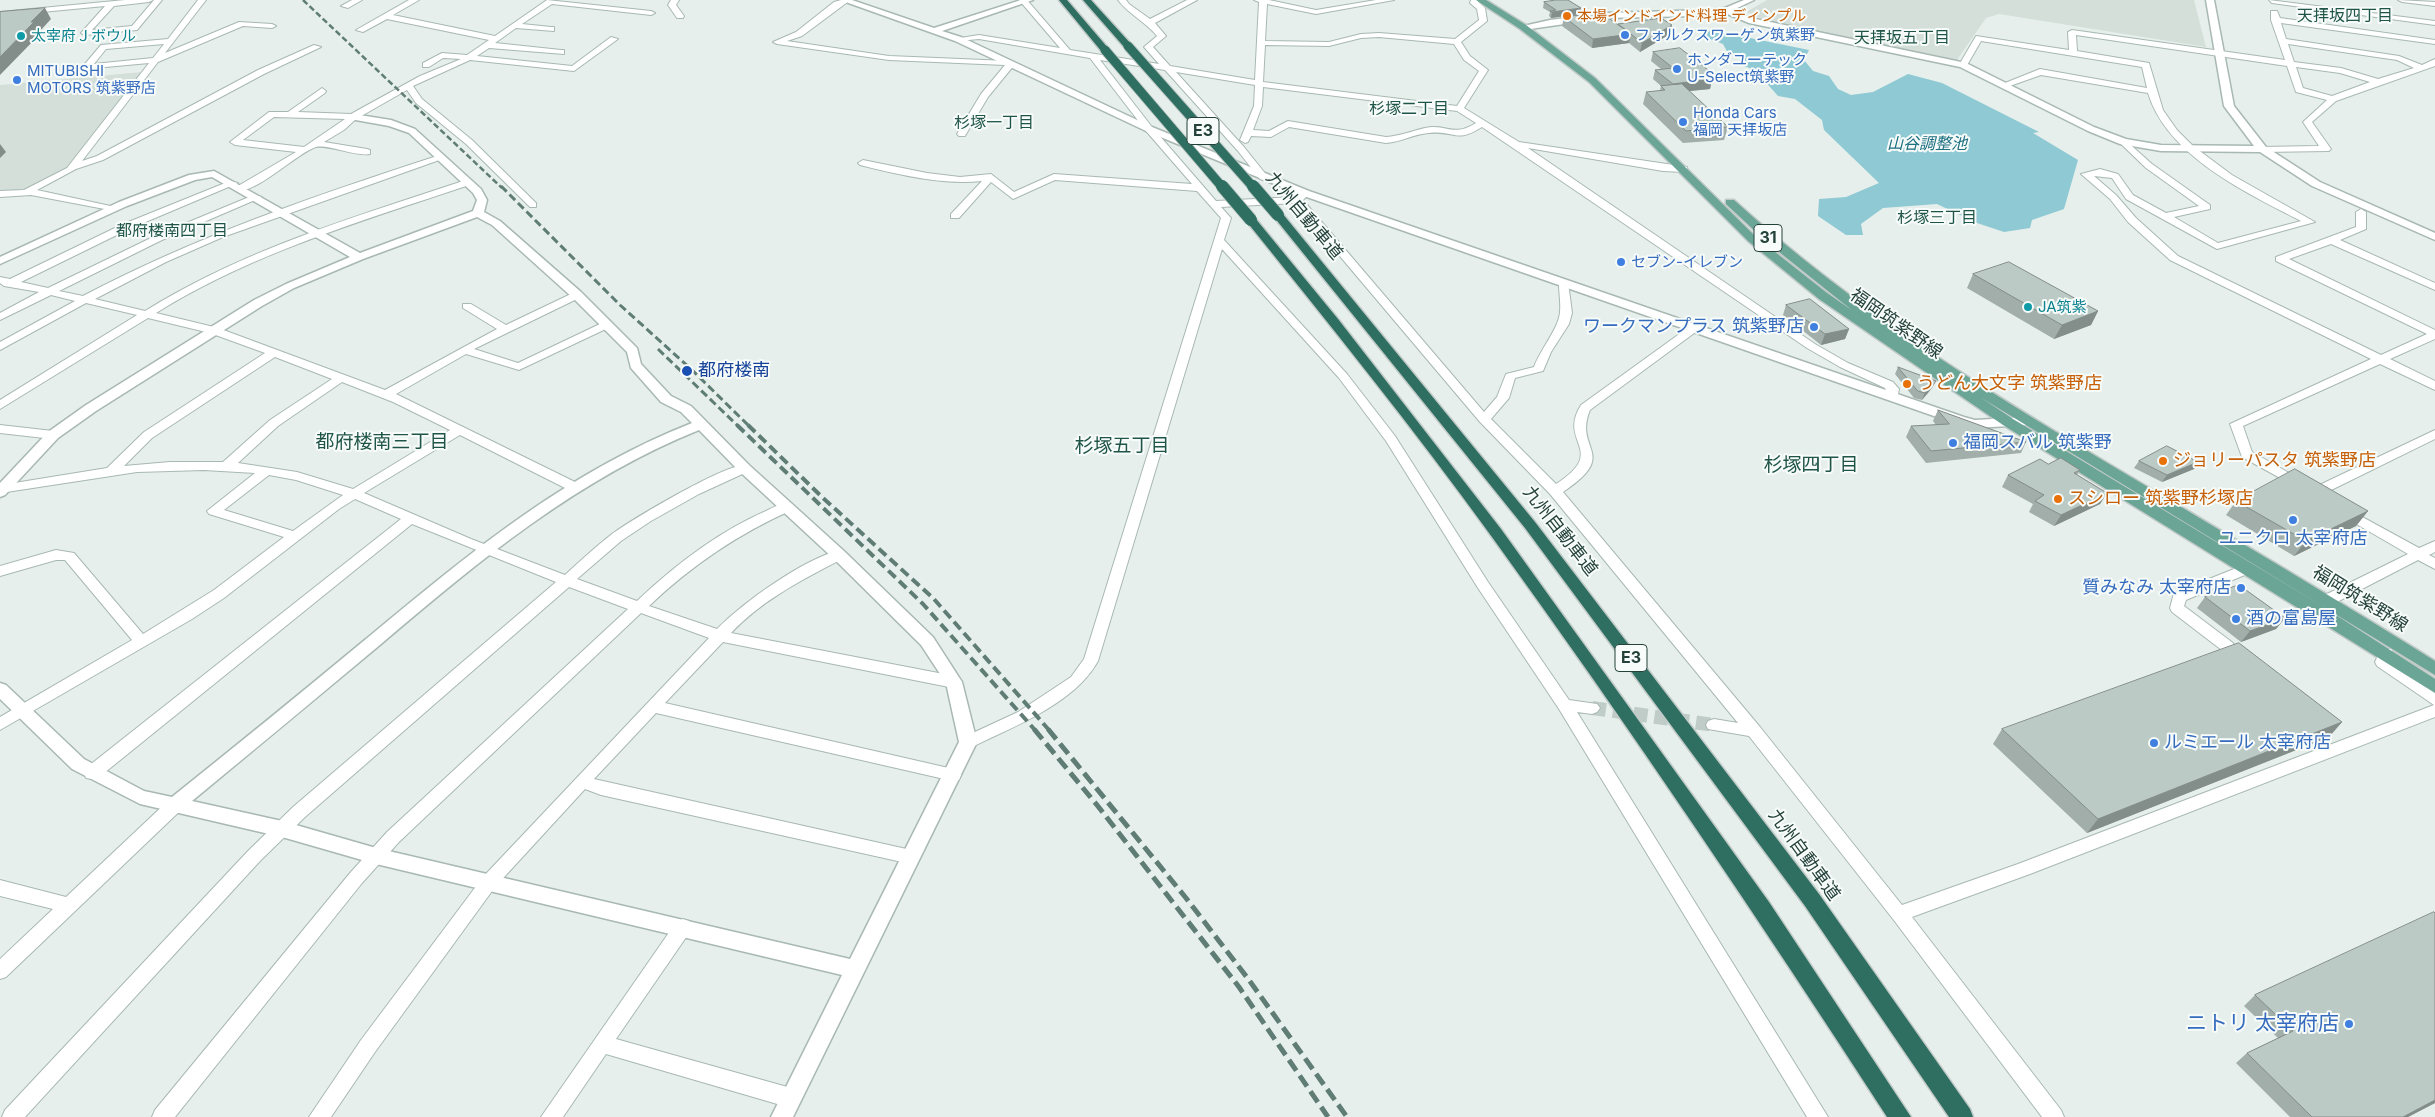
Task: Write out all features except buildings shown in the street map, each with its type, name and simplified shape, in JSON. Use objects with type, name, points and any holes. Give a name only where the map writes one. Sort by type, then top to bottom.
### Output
[{"type":"highway","name":"E3","points":[[1063,0],[1251,220],[1334,322],[1496,532],[1762,908],[1900,1117]]},
{"type":"highway","name":"九州自動車道","points":[[1087,0],[1278,216],[1542,540],[1812,900],[1962,1117]]},
{"type":"main road","name":"福岡筑紫野線","points":[[1480,0],[1528,26],[1592,80],[1684,169],[1752,239],[1823,296],[2008,422],[2386,653],[2435,687]]},
{"type":"main road","name":"福岡筑紫野線","points":[[1492,0],[1583,62],[1623,97],[1766,236],[1837,294],[2027,421],[2328,600],[2435,669]]},
{"type":"street","points":[[0,14],[149,0]]},
{"type":"street","points":[[111,4],[86,32],[134,28],[158,0]]},
{"type":"street","points":[[72,168],[202,0]]},
{"type":"street","points":[[345,6],[358,0]]},
{"type":"street","points":[[360,30],[415,0]]},
{"type":"street","points":[[0,288],[6,281],[125,227],[237,185],[257,180],[341,128],[354,117],[408,86],[469,58],[551,0],[651,13]]},
{"type":"street","points":[[675,0],[672,5],[680,16]]},
{"type":"street","points":[[936,30],[1025,0],[1066,51]]},
{"type":"street","points":[[1122,0],[1126,6],[1150,22],[1162,36],[1148,47],[1241,149],[1262,177]]},
{"type":"street","points":[[1150,22],[1193,0]]},
{"type":"street","points":[[1241,149],[1249,133],[1258,106],[1262,43],[1261,0],[1316,12],[1390,0]]},
{"type":"street","points":[[1262,43],[1329,44],[1361,36],[1379,35],[1457,42],[1483,21],[1481,8],[1474,3],[1475,0]]},
{"type":"street","points":[[1528,26],[1634,14],[1697,13],[1725,10],[1750,0]]},
{"type":"street","points":[[2210,0],[2229,106],[2262,149],[2316,184],[2435,237]]},
{"type":"street","points":[[2334,99],[2299,90],[2275,20],[2272,0],[2435,23]]},
{"type":"street","points":[[2402,0],[2435,4]]},
{"type":"street","points":[[1010,64],[889,58],[777,42],[799,34],[837,4],[849,1],[958,39],[1149,129],[1262,177],[1301,196],[1564,284],[1967,423],[2027,421]]},
{"type":"street","points":[[1725,10],[1749,20],[1963,65],[2091,129],[2124,142],[2161,148],[2326,149],[2306,122],[2334,99],[2433,64],[2435,61]]},
{"type":"street","points":[[386,16],[496,39]]},
{"type":"street","points":[[2275,20],[2435,42]]},
{"type":"street","points":[[170,41],[104,47],[87,67],[156,60],[242,24],[272,26]]},
{"type":"street","points":[[516,26],[551,29]]},
{"type":"street","points":[[2073,54],[2072,32],[2341,71],[2378,82]]},
{"type":"street","points":[[958,39],[979,37],[1259,84],[1459,109],[1511,141],[1811,346],[1844,365],[1888,385],[1893,389],[1893,397]]},
{"type":"street","points":[[1963,65],[1979,38],[2146,65],[2151,90],[2162,116],[2170,128],[2204,161],[2234,180],[2310,222],[2217,246],[2129,197],[2115,176],[2100,172],[2086,174],[2113,197],[2132,220],[2174,258],[2435,386]]},
{"type":"street","points":[[426,65],[442,55],[574,68],[614,39]]},
{"type":"street","points":[[1457,42],[1467,58],[1484,70],[1459,109]]},
{"type":"street","points":[[2283,42],[2399,58],[2422,68]]},
{"type":"street","points":[[487,45],[562,52]]},
{"type":"street","points":[[0,203],[72,168],[100,158],[261,72],[316,47]]},
{"type":"street","points":[[968,742],[1023,716],[1076,681],[1091,662],[1100,638],[1218,239],[1226,218],[1149,129],[1092,55]]},
{"type":"street","points":[[962,134],[984,96],[1010,64]]},
{"type":"street","points":[[2004,85],[2040,72],[2151,90]]},
{"type":"street","points":[[408,86],[419,101],[469,142],[533,205]]},
{"type":"street","points":[[289,114],[322,91]]},
{"type":"street","points":[[305,150],[235,142],[272,114],[354,117],[404,127],[412,131],[466,183],[477,191],[482,200],[478,213]]},
{"type":"street","points":[[1249,133],[1271,134],[1288,124],[1386,140],[1400,139],[1428,130],[1465,134],[1482,123]]},
{"type":"street","points":[[1511,141],[1552,152],[1603,157],[1666,169],[1684,169]]},
{"type":"street","points":[[2124,142],[2149,166],[2207,207],[2164,216]]},
{"type":"street","points":[[316,144],[367,152]]},
{"type":"street","points":[[0,347],[169,258],[282,211],[440,158]]},
{"type":"street","points":[[864,164],[960,180],[991,177],[1013,196],[1054,177],[1200,188]]},
{"type":"street","points":[[0,261],[112,209],[201,175],[218,174],[359,257]]},
{"type":"street","points":[[955,216],[991,177]]},
{"type":"street","points":[[0,405],[178,295],[247,261],[318,232],[466,183]]},
{"type":"street","points":[[0,194],[23,192],[100,205],[112,209]]},
{"type":"street","points":[[1213,204],[1301,196]]},
{"type":"street","points":[[1301,196],[1484,419],[1555,491],[1754,731],[1899,914],[2054,1117]]},
{"type":"street","points":[[0,318],[49,291],[173,230],[256,197]]},
{"type":"street","points":[[2360,212],[2361,229],[2334,241],[2280,259],[2435,334]]},
{"type":"street","points":[[1,491],[53,436],[91,408],[214,330],[290,286],[443,224],[478,213],[496,223],[577,295],[633,351],[635,365],[666,399],[686,409],[744,468],[839,555],[927,641],[954,682],[968,742],[782,1117]]},
{"type":"street","points":[[1218,239],[1344,376],[1391,439],[1483,585],[1564,705],[1818,1117]]},
{"type":"street","points":[[2334,241],[2435,287]]},
{"type":"street","points":[[6,281],[214,330],[386,394],[572,486]]},
{"type":"street","points":[[1484,419],[1503,398],[1510,376],[1539,369],[1545,352],[1563,324],[1566,313],[1564,284]]},
{"type":"street","points":[[386,394],[505,329],[577,295]]},
{"type":"street","points":[[467,306],[505,329]]},
{"type":"street","points":[[465,350],[519,367],[606,325]]},
{"type":"street","points":[[1555,491],[1574,480],[1586,468],[1589,456],[1578,427],[1579,417],[1586,408],[1693,329]]},
{"type":"street","points":[[2435,334],[2236,424],[2246,454],[2435,564]]},
{"type":"street","points":[[111,471],[148,435],[274,352]]},
{"type":"street","points":[[226,467],[274,424],[342,377]]},
{"type":"street","points":[[0,971],[175,805],[537,509],[572,486],[620,459],[674,433],[702,424]]},
{"type":"street","points":[[0,429],[53,436]]},
{"type":"street","points":[[0,724],[142,642],[219,594],[354,494],[460,430]]},
{"type":"street","points":[[2314,493],[2435,434]]},
{"type":"street","points":[[1,491],[111,471],[160,467],[226,467],[267,470],[304,477],[354,494],[566,580],[720,635],[954,682]]},
{"type":"street","points":[[12,1117],[254,856],[282,829],[566,580],[639,522],[688,492],[744,468]]},
{"type":"street","points":[[267,470],[214,511],[295,536]]},
{"type":"street","points":[[162,1117],[393,837],[639,606],[706,551],[751,523],[787,508]]},
{"type":"street","points":[[92,773],[410,518]]},
{"type":"street","points":[[2328,600],[2435,546]]},
{"type":"street","points":[[0,572],[56,555],[69,556],[142,642]]},
{"type":"street","points":[[319,1117],[368,1046],[489,882],[582,781],[720,635],[763,598],[789,580],[839,555]]},
{"type":"street","points":[[2228,647],[2177,608],[2179,597],[2249,568]]},
{"type":"street","points":[[2386,653],[2382,662],[2435,700]]},
{"type":"street","points":[[0,689],[78,764],[140,797],[282,829],[376,856],[855,969]]},
{"type":"street","points":[[1564,705],[1592,708]]},
{"type":"street","points":[[653,706],[953,775]]},
{"type":"street","points":[[1899,914],[2024,869],[2435,711]]},
{"type":"street","points":[[1714,725],[1754,731]]},
{"type":"street","points":[[582,781],[601,788],[911,857]]},
{"type":"street","points":[[0,888],[69,905]]},
{"type":"street","points":[[551,1117],[683,927]]},
{"type":"street","points":[[601,1044],[791,1098]]},
{"type":"shaded area","points":[[1767,0],[2194,0],[2206,47],[1999,14],[1986,18],[1957,60],[1770,22],[1746,12]]},
{"type":"shaded area","points":[[142,72],[65,172],[26,189],[0,192],[0,85]]},
{"type":"water","name":"山谷調整池","points":[[1711,30],[1809,50],[1804,60],[1813,71],[1829,76],[1838,89],[1851,95],[1873,92],[1908,74],[1942,83],[2039,132],[2033,133],[2078,160],[2064,209],[2032,220],[2030,228],[2004,232],[1977,223],[1937,204],[1883,208],[1861,224],[1863,235],[1846,235],[1818,216],[1819,199],[1846,197],[1879,183],[1824,130],[1822,120],[1795,99],[1778,96],[1755,70],[1744,66],[1740,61],[1743,58],[1729,55],[1723,44],[1702,36]]},
{"type":"tunnel","points":[[1592,708],[1714,725]]},
{"type":"railway","points":[[303,0],[502,188]]},
{"type":"railway","points":[[501,186],[620,305],[691,369],[749,426]]},
{"type":"railway","points":[[658,349],[738,426]]},
{"type":"railway","points":[[737,425],[923,604],[1035,730]]},
{"type":"railway","points":[[748,425],[822,497],[934,599],[1049,730]]},
{"type":"railway","points":[[1034,729],[1097,805],[1239,987],[1328,1117]]},
{"type":"railway","points":[[1048,729],[1186,898],[1249,980],[1347,1117]]},
{"type":"place","name":"本場インドインド料理 ディンプル","points":[[1567,16]]},
{"type":"place","name":"フォルクスワーゲン筑紫野","points":[[1625,35]]},
{"type":"place","name":"太宰府Ｊボウル","points":[[21,36]]},
{"type":"place","name":"ホンダユーテック U-Select筑紫野","points":[[1677,69]]},
{"type":"place","name":"MITUBISHI MOTORS 筑紫野店","points":[[17,80]]},
{"type":"place","name":"Honda Cars 福岡 天拝坂店","points":[[1683,122]]},
{"type":"place","name":"セブン-イレブン","points":[[1621,262]]},
{"type":"place","name":"JA筑紫","points":[[2028,307]]},
{"type":"place","name":"ワークマンプラス 筑紫野店","points":[[1814,327]]},
{"type":"place","name":"都府楼南","points":[[687,371]]},
{"type":"place","name":"うどん大文字 筑紫野店","points":[[1907,384]]},
{"type":"place","name":"福岡スバル 筑紫野","points":[[1953,443]]},
{"type":"place","name":"ジョリーパスタ 筑紫野店","points":[[2163,461]]},
{"type":"place","name":"スシロー 筑紫野杉塚店","points":[[2058,499]]},
{"type":"place","name":"ユニクロ 太宰府店","points":[[2293,520]]},
{"type":"place","name":"質みなみ 太宰府店","points":[[2241,588]]},
{"type":"place","name":"酒の富島屋","points":[[2236,619]]},
{"type":"place","name":"ルミエール 太宰府店","points":[[2154,743]]},
{"type":"place","name":"ニトリ 太宰府店","points":[[2349,1024]]},
{"type":"district","name":"天拝坂四丁目","points":[[2345,16]]},
{"type":"district","name":"天拝坂五丁目","points":[[1902,38]]},
{"type":"district","name":"杉塚二丁目","points":[[1409,109]]},
{"type":"district","name":"杉塚一丁目","points":[[994,123]]},
{"type":"district","name":"杉塚三丁目","points":[[1937,218]]},
{"type":"district","name":"都府楼南四丁目","points":[[172,231]]},
{"type":"district","name":"都府楼南三丁目","points":[[382,442]]},
{"type":"district","name":"杉塚五丁目","points":[[1122,446]]},
{"type":"district","name":"杉塚四丁目","points":[[1811,465]]}]
